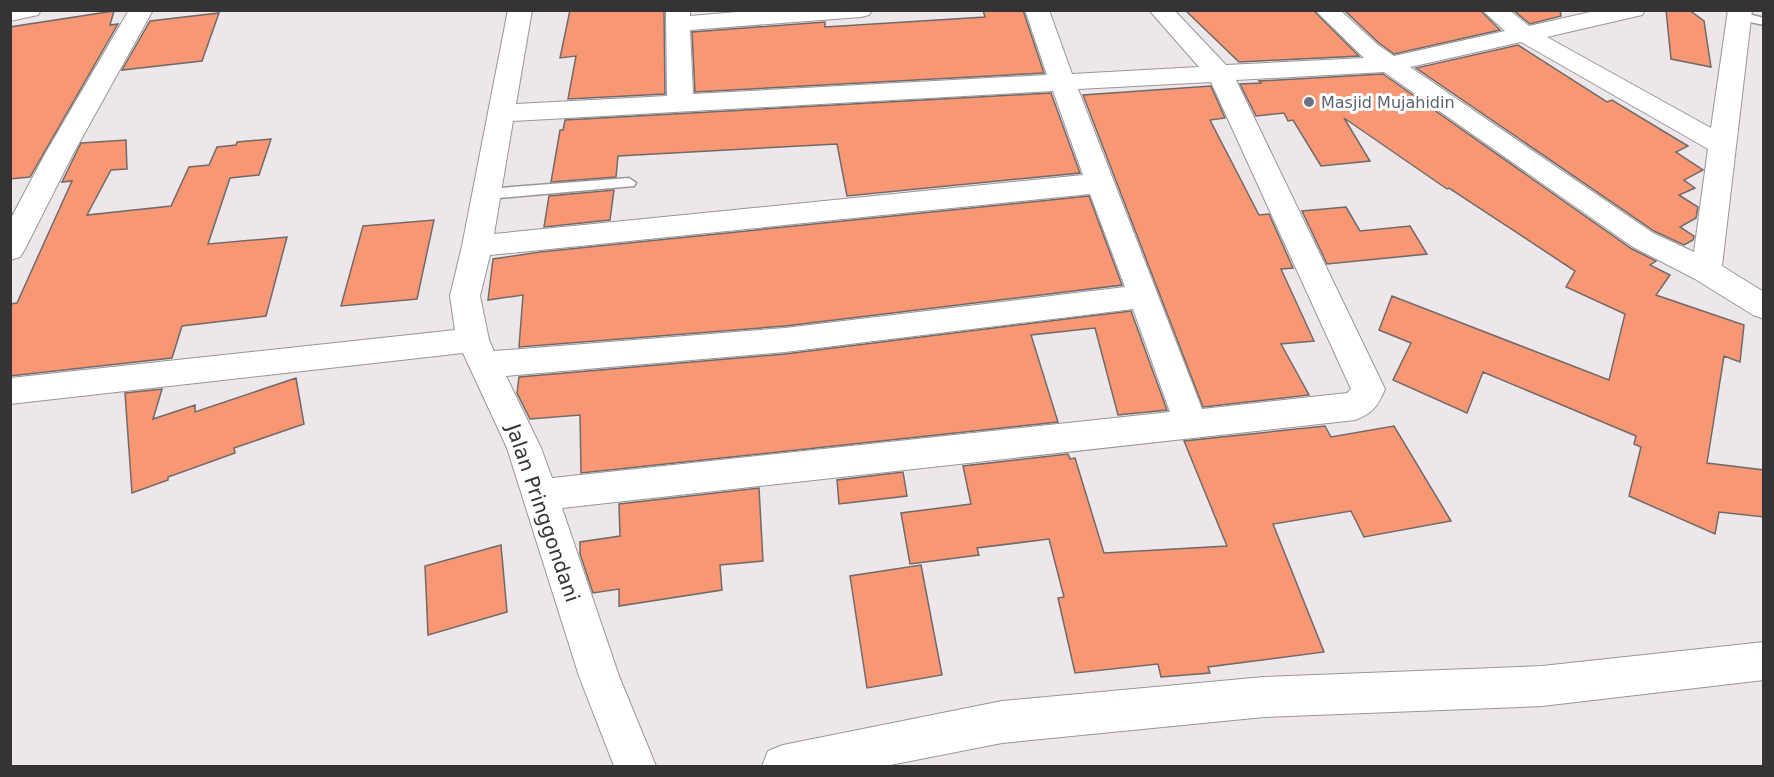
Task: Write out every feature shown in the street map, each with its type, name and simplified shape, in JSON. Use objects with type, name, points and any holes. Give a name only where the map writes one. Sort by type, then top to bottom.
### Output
[{"type":"street","points":[[10,14],[30,10]]},
{"type":"street","points":[[10,249],[141,10]]},
{"type":"street","name":"Jalan Pringgondani","points":[[520,10],[487,194],[465,296],[479,352],[524,448],[599,675],[635,766]]},
{"type":"street","points":[[680,104],[678,17],[861,10]]},
{"type":"street","points":[[1037,10],[1062,83],[1191,423]]},
{"type":"street","points":[[539,495],[1355,406],[1364,399],[1368,389],[1221,75],[1160,10]]},
{"type":"street","points":[[1326,10],[1369,50],[1643,240],[1706,271],[1764,306]]},
{"type":"street","points":[[1493,10],[1524,34],[1722,145]]},
{"type":"street","points":[[502,113],[1390,64],[1625,11]]},
{"type":"street","points":[[1706,271],[1722,145],[1748,16]]},
{"type":"street","points":[[477,246],[1101,183]]},
{"type":"street","points":[[10,191],[40,192]]},
{"type":"street","points":[[10,391],[479,352],[785,340],[1145,297]]},
{"type":"street","points":[[783,766],[1002,722],[1264,697],[1542,686],[1764,661]]},
{"type":"lane","points":[[487,194],[629,183]]},
{"type":"building","points":[[570,10],[664,10],[665,94],[568,99],[576,56],[560,58]]},
{"type":"building","points":[[983,10],[1023,10],[1044,73],[695,92],[692,32],[825,22],[825,27],[985,17]]},
{"type":"building","points":[[1185,10],[1313,10],[1359,56],[1239,62]]},
{"type":"building","points":[[1344,10],[1480,10],[1500,30],[1394,54]]},
{"type":"building","points":[[1513,10],[1560,10],[1561,16],[1530,24]]},
{"type":"building","points":[[1666,10],[1689,10],[1704,21],[1711,67],[1671,59]]},
{"type":"building","points":[[114,11],[110,25],[118,24],[30,177],[10,179],[10,27]]},
{"type":"building","points":[[219,13],[202,61],[122,70],[150,21]]},
{"type":"building","points":[[1518,45],[1607,102],[1612,100],[1688,146],[1676,152],[1703,170],[1684,180],[1695,188],[1679,195],[1698,207],[1696,218],[1680,227],[1694,236],[1693,240],[1684,245],[1654,231],[1416,68]]},
{"type":"building","points":[[1383,74],[1632,249],[1656,261],[1650,265],[1670,275],[1656,295],[1744,325],[1740,362],[1724,356],[1707,463],[1764,470],[1764,517],[1719,512],[1715,534],[1629,496],[1641,447],[1634,444],[1636,436],[1483,372],[1467,413],[1393,380],[1411,343],[1379,330],[1392,296],[1609,380],[1625,314],[1566,287],[1575,271],[1449,188],[1447,189],[1344,118],[1370,161],[1321,166],[1293,120],[1288,121],[1284,113],[1256,116],[1240,84]]},
{"type":"building","points":[[1211,86],[1225,118],[1210,120],[1259,215],[1269,214],[1293,268],[1281,269],[1314,341],[1281,344],[1309,395],[1203,407],[1083,95]]},
{"type":"building","points":[[1051,93],[1080,173],[847,196],[837,144],[618,156],[616,177],[551,182],[560,130],[563,130],[565,120]]},
{"type":"building","points":[[271,139],[259,175],[230,178],[208,244],[287,237],[266,316],[182,326],[172,358],[10,376],[10,304],[17,303],[72,181],[62,182],[81,143],[126,140],[127,169],[111,170],[87,215],[171,206],[189,167],[209,165],[217,147],[236,145],[237,142]]},
{"type":"building","points":[[614,190],[610,220],[544,227],[549,196]]},
{"type":"building","points":[[1089,196],[1122,285],[785,326],[519,347],[523,295],[488,300],[493,259],[540,252]]},
{"type":"building","points":[[1346,207],[1360,231],[1410,226],[1427,254],[1327,264],[1302,211]]},
{"type":"building","points":[[434,220],[417,299],[341,306],[363,226]]},
{"type":"building","points":[[1131,311],[1167,410],[1118,415],[1095,328],[1031,335],[1058,422],[581,473],[580,415],[530,419],[517,393],[519,377],[785,354]]},
{"type":"building","points":[[296,378],[304,424],[234,448],[235,453],[168,477],[168,480],[132,493],[125,393],[162,389],[153,419],[195,405],[195,412]]},
{"type":"building","points":[[1325,426],[1331,437],[1394,426],[1451,521],[1364,537],[1351,511],[1273,524],[1324,652],[1208,667],[1210,673],[1161,677],[1158,664],[1075,673],[1058,598],[1064,597],[1049,539],[977,548],[979,555],[910,564],[901,513],[971,504],[963,466],[1068,454],[1070,459],[1075,458],[1104,553],[1227,546],[1184,441]]},
{"type":"building","points":[[903,472],[907,496],[839,504],[837,480]]},
{"type":"building","points":[[759,488],[763,561],[720,565],[722,590],[619,606],[619,589],[593,593],[580,554],[580,542],[620,536],[619,504]]},
{"type":"building","points":[[501,545],[507,612],[428,635],[425,566]]},
{"type":"building","points":[[921,565],[942,675],[867,688],[850,576]]},
{"type":"place","name":"Masjid Mujahidin","points":[[1309,102]]}]
